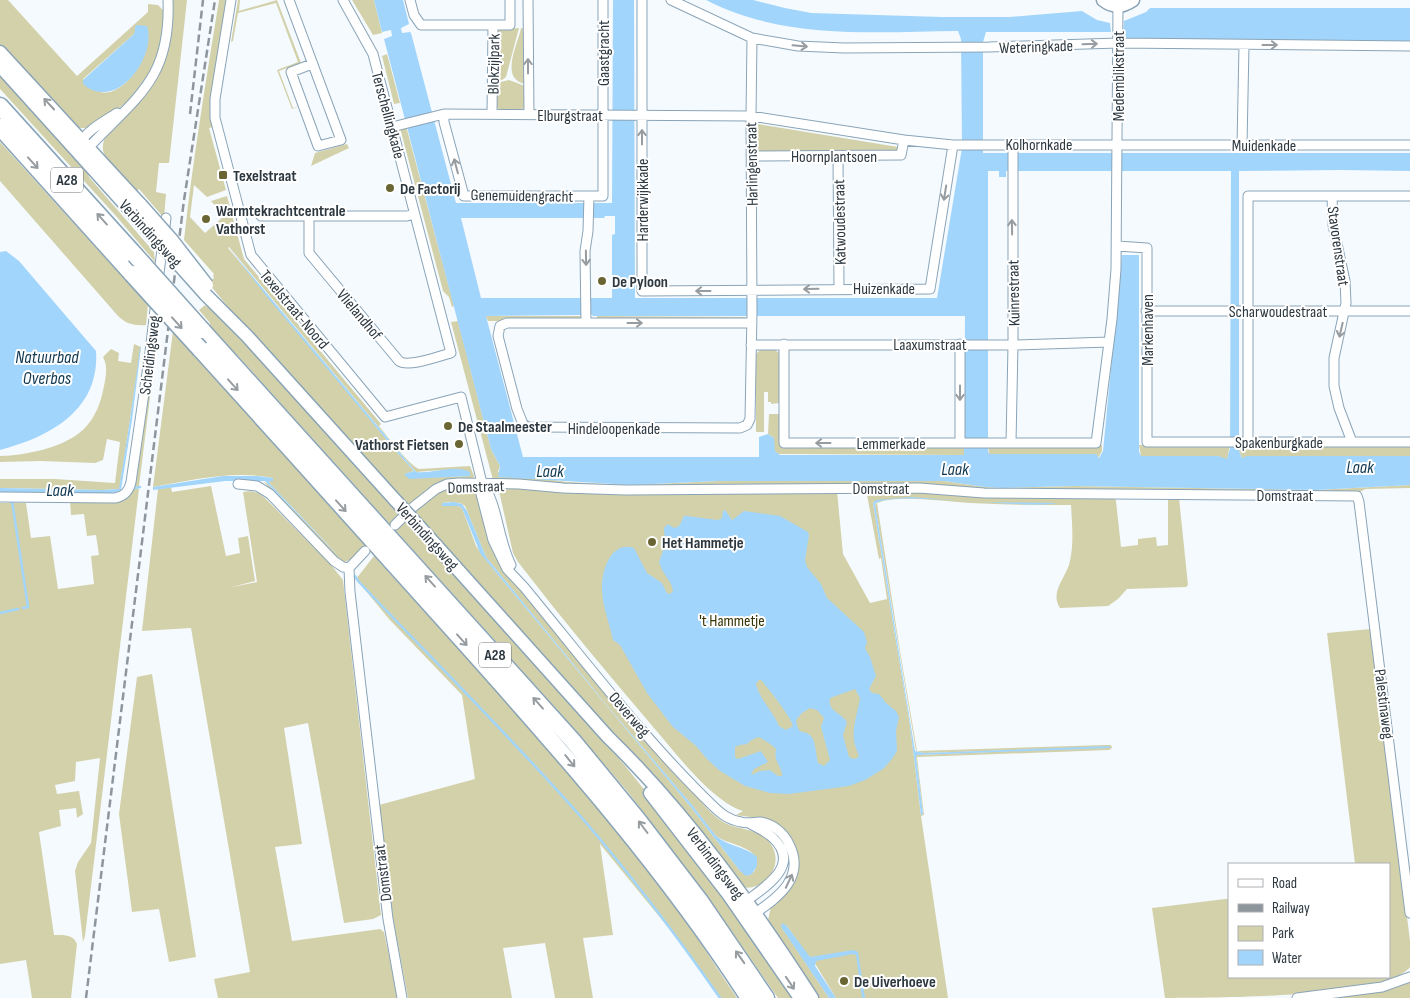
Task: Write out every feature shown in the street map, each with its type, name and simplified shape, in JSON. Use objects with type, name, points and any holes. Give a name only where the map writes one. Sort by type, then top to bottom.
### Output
[{"type":"highway","name":"A28","points":[[0,106],[573,741],[638,820],[700,902],[766,998]]},
{"type":"highway","name":"A28","points":[[0,127],[561,750],[626,829],[687,909],[749,998]]},
{"type":"main road","points":[[1103,0],[1111,5],[1118,6],[1126,5],[1133,0]]},
{"type":"main road","name":"Verbindingsweg","points":[[0,52],[82,146],[139,220],[207,290],[608,737],[747,910],[812,998]]},
{"type":"main road","name":"Verbindingsweg","points":[[0,66],[141,205],[172,240],[207,290]]},
{"type":"main road","name":"Verbindingsweg","points":[[747,910],[800,998]]},
{"type":"street","points":[[82,146],[106,120],[132,103],[152,80],[162,58],[168,27],[168,0]]},
{"type":"street","name":"Texelstraat-Noord","points":[[231,0],[215,110],[217,125],[251,255],[385,417],[462,397]]},
{"type":"street","points":[[288,0],[341,140],[318,146],[291,72],[312,64]]},
{"type":"street","name":"Terschellingkade","points":[[343,0],[371,50],[451,353]]},
{"type":"street","points":[[410,0],[414,15],[421,25],[493,25]]},
{"type":"street","name":"Blokzijlpark","points":[[492,114],[493,25],[510,25],[510,0]]},
{"type":"street","points":[[528,0],[528,114]]},
{"type":"street","name":"Gaastgracht","points":[[603,0],[603,196]]},
{"type":"street","name":"Harderwijkkade","points":[[642,0],[642,291],[752,290]]},
{"type":"street","name":"Weteringkade","points":[[671,0],[752,38],[798,46],[844,48],[989,47],[1118,39],[1244,45],[1410,46]]},
{"type":"street","name":"Medemblikstraat","points":[[1118,6],[1118,148]]},
{"type":"street","name":"Harlingenstraat","points":[[752,38],[750,116],[752,290]]},
{"type":"street","points":[[1242,145],[1244,45]]},
{"type":"street","name":"Elburgstraat","points":[[392,127],[444,114],[750,116]]},
{"type":"street","name":"Genemuidengracht","points":[[444,114],[444,122],[464,196],[588,199],[603,196]]},
{"type":"street","name":"Hoornplantsoen","points":[[750,116],[904,140],[957,145]]},
{"type":"street","name":"Hoornplantsoen","points":[[751,156],[838,157],[901,155],[904,140]]},
{"type":"street","name":"Kolhornkade","points":[[957,145],[986,144],[1012,147],[1118,148]]},
{"type":"street","name":"Huizenkade","points":[[752,290],[930,288],[957,145]]},
{"type":"street","name":"Muidenkade","points":[[1118,148],[1242,145],[1410,145]]},
{"type":"street","name":"Kuinrestraat","points":[[1011,443],[1013,345],[1012,147]]},
{"type":"street","name":"Markenhaven","points":[[1096,443],[1112,319],[1118,148]]},
{"type":"street","name":"Katwoudestraat","points":[[838,157],[839,288]]},
{"type":"street","points":[[1244,442],[1244,311],[1248,196],[1410,196]]},
{"type":"street","name":"Stavorenstraat","points":[[1332,196],[1335,236],[1346,288],[1345,311],[1335,353],[1333,378],[1337,401],[1352,442]]},
{"type":"street","points":[[586,323],[588,199]]},
{"type":"street","points":[[260,216],[407,216],[414,214]]},
{"type":"street","name":"Vlielandhof","points":[[309,216],[309,253],[398,361],[409,364],[451,353]]},
{"type":"street","name":"Scheidingsweg","points":[[0,497],[116,498],[123,496],[128,491],[131,482],[150,352],[166,218]]},
{"type":"street","name":"Markenhaven","points":[[1116,246],[1147,248],[1147,442]]},
{"type":"street","name":"Hindeloopenkade","points":[[752,290],[752,323],[750,419],[747,425],[740,428],[535,428],[525,426],[517,409],[498,336],[499,328],[507,323],[752,323]]},
{"type":"street","name":"Scharwoudestraat","points":[[1146,311],[1410,311]]},
{"type":"street","name":"Laaxumstraat","points":[[751,345],[1013,345],[1109,342]]},
{"type":"street","name":"Lemmerkade","points":[[784,344],[784,442],[1096,443]]},
{"type":"street","points":[[960,443],[962,344]]},
{"type":"street","name":"Oeverweg","points":[[462,397],[482,483],[480,494],[496,548],[510,573],[694,787],[726,817],[749,823],[765,832],[776,841],[781,849],[783,859],[781,869],[776,878],[747,910]]},
{"type":"street","name":"Spakenburgkade","points":[[1147,442],[1410,442]]},
{"type":"street","name":"Domstraat","points":[[412,508],[431,492],[442,486],[454,483],[624,490],[919,488],[984,493],[1357,496]]},
{"type":"street","points":[[238,484],[257,486],[270,494],[343,567],[349,568],[365,551]]},
{"type":"street","name":"Palestinaweg","points":[[1357,496],[1360,502],[1410,913]]},
{"type":"street","points":[[395,525],[403,517]]},
{"type":"street","name":"Domstraat","points":[[349,568],[350,592],[388,919],[402,998]]},
{"type":"street","name":"Oeverweg","points":[[747,910],[784,891],[792,877],[794,864],[789,844],[780,833],[768,824],[760,822],[749,823]]},
{"type":"street","points":[[1297,998],[1382,987],[1410,977]]},
{"type":"green space","points":[[0,0],[8,0],[77,76],[148,12],[148,4],[158,5],[164,11],[162,45],[147,80],[128,101],[89,128],[77,128],[0,48]],"holes":[[[138,25],[140,26],[146,49],[140,64],[129,80],[114,91],[106,92],[98,91],[83,79],[134,34]]]},
{"type":"green space","points":[[172,0],[187,0],[169,163],[159,163],[156,192],[166,194],[164,218],[139,189],[136,192],[117,172],[105,155],[103,143],[111,128],[144,97],[159,75],[168,48]]},
{"type":"green space","points":[[219,0],[226,0],[211,99],[213,127],[209,128],[226,190],[207,197],[194,185],[190,217],[205,233],[224,216],[211,201],[227,196],[244,259],[381,424],[379,426],[398,450],[409,462],[419,469],[470,466],[474,476],[473,479],[460,480],[410,506],[402,497],[400,498],[229,308],[209,284],[214,278],[214,274],[184,240]],"holes":[[[229,247],[416,472],[442,470],[470,476],[409,478],[405,474],[414,471]]]},
{"type":"green space","points":[[238,0],[240,0],[239,11],[277,0],[301,63],[279,71],[293,108],[300,106],[292,109],[277,70],[298,62],[276,3],[238,13],[233,41],[231,42]]},
{"type":"green space","points":[[352,0],[374,0],[382,33],[373,35]]},
{"type":"green space","points":[[519,28],[506,77],[502,80],[496,80],[497,30]]},
{"type":"green space","points":[[521,28],[526,29],[525,84],[517,81],[513,75],[512,68],[514,51]]},
{"type":"green space","points":[[387,54],[400,103],[394,104],[382,56]]},
{"type":"green space","points":[[0,73],[87,171],[89,177],[154,252],[155,262],[116,216],[0,89]]},
{"type":"green space","points":[[509,80],[525,86],[525,107],[522,109],[506,111],[496,107],[496,83]]},
{"type":"green space","points":[[758,124],[898,147],[898,151],[758,152]]},
{"type":"green space","points":[[406,126],[454,306],[452,307],[449,297],[443,291],[400,128]]},
{"type":"green space","points":[[0,142],[148,305],[146,325],[131,324],[118,316],[0,181]]},
{"type":"green space","points":[[347,144],[349,148],[311,166],[315,153]]},
{"type":"green space","points":[[210,304],[400,514],[392,522],[398,528],[406,520],[573,705],[627,768],[674,827],[797,998],[778,998],[700,886],[627,791],[562,715],[210,327],[210,323],[199,310],[205,305],[207,307]]},
{"type":"green space","points":[[157,314],[160,317],[139,486],[134,489],[139,489],[85,936],[83,942],[75,871],[78,862],[91,843],[100,758],[76,762],[75,781],[55,785],[57,794],[79,791],[83,814],[77,818],[76,808],[59,810],[61,826],[39,832],[54,935],[71,937],[77,944],[71,998],[32,998],[26,960],[0,964],[0,503],[26,503],[31,538],[50,536],[58,589],[94,584],[91,556],[99,555],[96,535],[87,536],[84,514],[71,515],[70,501],[124,499]]},
{"type":"green space","points":[[486,316],[582,316],[582,321],[488,321]]},
{"type":"green space","points":[[597,316],[745,317],[744,321],[597,320]]},
{"type":"green space","points":[[458,321],[491,449],[500,466],[498,472],[567,482],[630,485],[719,481],[944,481],[1002,488],[1073,486],[1316,490],[1410,485],[1410,488],[1366,489],[1357,493],[584,486],[493,480],[451,322]]},
{"type":"green space","points":[[173,331],[366,546],[354,557],[347,561],[339,562],[263,481],[342,559],[270,484],[269,481],[273,481],[273,478],[228,475],[153,487]]},
{"type":"green space","points":[[134,344],[141,347],[119,489],[0,488],[0,479],[55,479],[115,483],[120,442],[107,439],[103,460],[95,463],[0,462],[0,456],[42,450],[76,436],[91,421],[101,400],[106,371],[103,357],[111,349],[119,353],[118,361],[131,363]]},
{"type":"green space","points":[[760,350],[775,350],[779,353],[779,403],[771,404],[771,402],[768,402],[768,392],[764,392],[764,432],[756,432],[756,354]]},
{"type":"green space","points":[[769,414],[779,414],[779,445],[965,446],[964,455],[778,454],[774,450],[774,438],[768,434]]},
{"type":"green space","points":[[988,445],[1102,445],[1102,451],[1098,458],[1096,454],[989,454]]},
{"type":"green space","points":[[1139,445],[1230,445],[1227,460],[1218,456],[1141,456]]},
{"type":"green space","points":[[1239,446],[1410,446],[1410,456],[1242,458]]},
{"type":"green space","name":"'t Hammetje","points":[[519,484],[837,491],[843,554],[870,603],[887,599],[881,558],[879,559],[867,495],[870,490],[1114,498],[1116,501],[1121,547],[1138,545],[1138,539],[1156,537],[1157,546],[1168,545],[1168,499],[1179,498],[1188,585],[1186,587],[1127,589],[1108,606],[1060,608],[1056,596],[1070,561],[1072,547],[1071,505],[970,503],[922,499],[897,499],[877,503],[917,751],[1105,745],[1111,745],[1112,748],[1109,750],[917,757],[924,815],[921,816],[948,998],[836,998],[811,957],[808,956],[786,925],[781,926],[829,998],[817,998],[768,920],[771,907],[790,887],[793,845],[757,818],[736,815],[743,811],[731,806],[719,797],[695,775],[602,667],[518,562],[513,553],[499,491]],"holes":[[[878,501],[875,505],[916,751],[924,753],[1110,747],[917,755],[923,814],[921,815],[910,725],[873,503]]]},
{"type":"green space","points":[[211,486],[226,556],[240,553],[238,538],[248,536],[255,581],[232,587],[257,582],[243,492],[247,491],[253,491],[266,499],[332,566],[343,580],[381,915],[373,919],[344,923],[308,723],[284,728],[302,844],[275,847],[292,941],[380,929],[384,932],[398,998],[218,998],[214,979],[250,972],[191,628],[142,631],[158,489],[171,487],[172,492]]},
{"type":"green space","points":[[449,487],[476,488],[490,540],[495,550],[640,731],[705,806],[716,817],[727,824],[755,832],[767,840],[775,854],[774,869],[770,876],[758,886],[742,887],[421,521],[422,519],[414,511],[432,495]],"holes":[[[443,503],[460,503],[465,506],[486,557],[716,836],[742,847],[754,855],[756,860],[755,871],[749,875],[740,871],[690,806],[494,570],[476,546],[462,508],[458,506],[442,506]]]},
{"type":"green space","points":[[374,556],[514,710],[616,829],[672,901],[737,998],[719,998],[680,942],[600,844],[613,935],[583,938],[593,998],[555,998],[545,943],[503,948],[512,998],[408,998],[393,919],[379,805],[475,779],[462,695],[389,619],[356,579]]},
{"type":"green space","points":[[1371,629],[1410,941],[1410,967],[1395,977],[1368,985],[1334,990],[1219,998],[1165,998],[1152,908],[1225,899],[1228,899],[1228,978],[1390,978],[1390,863],[1355,863],[1327,633]]},
{"type":"green space","points":[[152,674],[196,957],[169,962],[159,909],[132,912],[119,814],[137,677]]},
{"type":"green space","points":[[1410,983],[1410,998],[1327,998]]},
{"type":"water","points":[[374,0],[403,0],[409,24],[401,28],[402,33],[411,33],[456,203],[612,203],[613,0],[634,0],[635,298],[937,298],[962,148],[961,39],[958,31],[862,32],[797,28],[735,13],[706,0],[753,0],[811,13],[942,17],[1009,17],[1082,11],[1097,20],[1110,23],[1111,32],[986,32],[983,42],[983,153],[1410,153],[1410,171],[1239,171],[1239,451],[1242,458],[1247,456],[1410,456],[1410,485],[1316,490],[1073,486],[1002,488],[944,481],[719,481],[630,485],[498,477],[500,466],[491,449],[384,39],[392,36],[391,30],[382,32]],"holes":[[[988,171],[999,171],[999,177],[1006,177],[1006,171],[1231,171],[1230,448],[1227,459],[1218,456],[1141,456],[1139,451],[1139,255],[1122,255],[1103,451],[1099,458],[1096,454],[989,454]],[[605,216],[615,216],[615,234],[612,235],[612,298],[481,298],[461,218],[604,218]],[[589,312],[593,316],[965,316],[964,455],[780,455],[775,451],[774,438],[768,434],[759,437],[759,457],[523,457],[486,316],[583,315]]]},
{"type":"water","points":[[1150,8],[1410,8],[1410,41],[1123,40],[1124,21],[1146,12]]},
{"type":"water","points":[[137,25],[147,26],[148,39],[146,52],[140,66],[131,78],[120,87],[108,92],[96,91],[83,84],[83,80],[134,34]]},
{"type":"water","points":[[228,247],[416,472],[457,469],[470,472],[470,476],[409,479],[404,474],[414,471],[268,298]]},
{"type":"water","name":"Natuurbad Overbos","points":[[6,251],[19,261],[96,351],[95,372],[90,390],[81,405],[53,429],[37,437],[0,450],[0,252]]},
{"type":"water","points":[[141,347],[121,490],[104,494],[0,492],[0,488],[119,489]]},
{"type":"water","points":[[223,476],[273,478],[273,481],[269,481],[270,484],[342,559],[265,481],[225,481],[153,490],[153,487]]},
{"type":"water","points":[[911,497],[981,502],[905,498],[886,500],[875,504],[915,751],[924,753],[1109,746],[1110,748],[917,755],[923,814],[921,815],[910,725],[873,503],[876,500]]},
{"type":"water","points":[[454,502],[462,504],[467,511],[486,557],[716,836],[725,842],[747,850],[757,857],[757,866],[752,874],[746,876],[740,871],[690,806],[480,553],[462,508],[458,506],[442,506],[442,503]]},
{"type":"water","points":[[983,502],[1057,503],[1018,504]]},
{"type":"water","points":[[725,510],[732,520],[744,511],[780,516],[808,532],[805,560],[807,567],[821,584],[827,598],[864,632],[867,642],[865,648],[876,676],[869,689],[872,693],[879,694],[896,711],[899,717],[896,731],[897,751],[883,769],[865,780],[849,786],[789,794],[770,793],[745,786],[720,771],[695,745],[673,727],[647,693],[620,645],[613,640],[602,596],[602,583],[605,567],[613,553],[626,547],[634,548],[647,573],[662,583],[667,593],[670,594],[673,591],[671,584],[659,562],[665,545],[664,528],[668,524],[674,528],[678,526],[684,516],[718,520],[722,518],[723,511]],"holes":[[[761,680],[784,710],[793,726],[786,730],[779,726],[760,695],[756,684]],[[855,689],[860,698],[854,724],[854,743],[859,757],[854,759],[849,757],[843,735],[847,722],[832,709],[830,698]],[[810,708],[817,710],[824,718],[821,727],[830,760],[824,766],[818,763],[815,745],[811,736],[798,729],[796,720]],[[758,737],[776,749],[775,754],[782,776],[778,776],[770,770],[760,771],[751,775],[754,769],[768,762],[761,751],[738,759],[735,757],[735,747],[747,744]]]},
{"type":"water","points":[[782,923],[786,925],[810,957],[853,950],[858,952],[865,998],[862,998],[856,955],[816,961],[815,966],[836,998],[829,998],[781,927]]},
{"type":"waterway","name":"Laak","points":[[135,488],[140,487]]},
{"type":"waterway","points":[[12,501],[28,607],[23,608]]},
{"type":"waterway","points":[[355,576],[527,757],[582,818],[653,906],[720,998]]},
{"type":"waterway","points":[[0,613],[18,609]]},
{"type":"railway","points":[[190,114],[203,0]]},
{"type":"railway","points":[[86,998],[184,200],[215,0]]},
{"type":"place","name":"Texelstraat","points":[[223,175]]},
{"type":"place","name":"De Factorij","points":[[390,188]]},
{"type":"place","name":"Warmtekrachtcentrale Vathorst","points":[[206,219]]},
{"type":"place","name":"De Pyloon","points":[[602,281]]},
{"type":"place","name":"De Staalmeester","points":[[448,426]]},
{"type":"place","name":"Vathorst Fietsen","points":[[459,444]]},
{"type":"place","name":"Het Hammetje","points":[[652,542]]},
{"type":"place","name":"De Uiverhoeve","points":[[844,981]]}]
